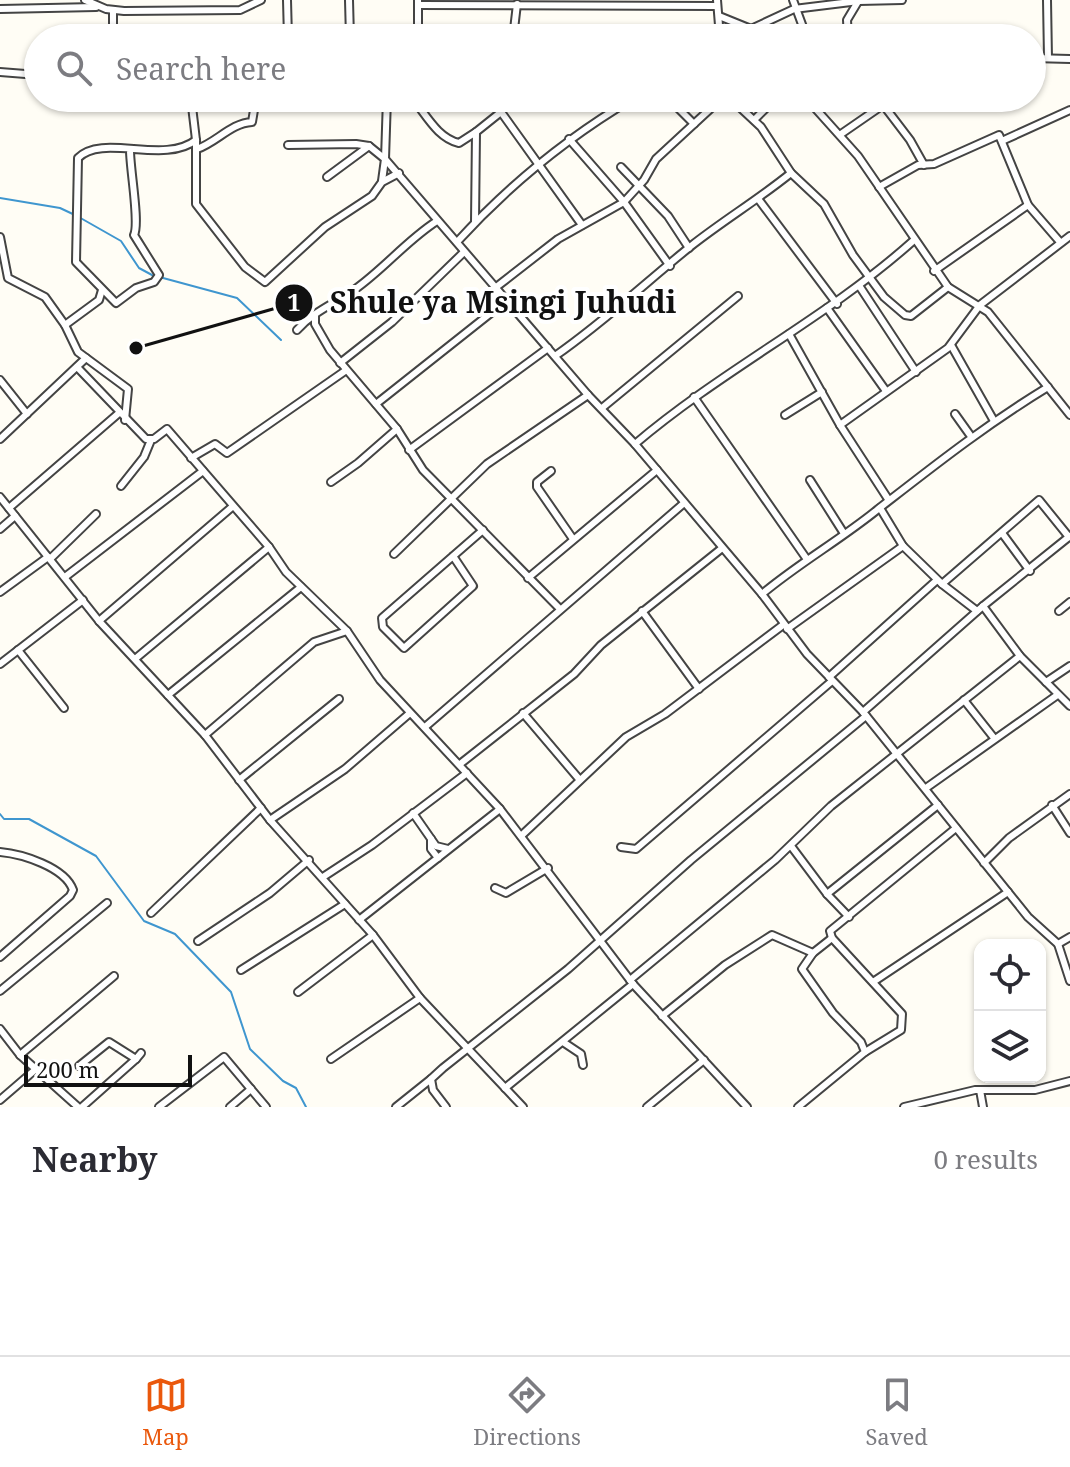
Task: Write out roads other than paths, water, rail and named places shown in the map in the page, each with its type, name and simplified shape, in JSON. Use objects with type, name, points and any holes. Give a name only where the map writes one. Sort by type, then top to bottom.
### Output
[{"type":"street","points":[[85,0],[113,10],[245,9],[261,0]]},
{"type":"street","points":[[220,0],[220,10]]},
{"type":"street","points":[[287,0],[288,24]]},
{"type":"street","points":[[349,0],[350,24]]},
{"type":"street","points":[[793,0],[801,24]]},
{"type":"street","points":[[847,24],[859,0]]},
{"type":"street","points":[[762,24],[794,9],[859,0],[902,0]]},
{"type":"street","points":[[1047,0],[1048,58],[1070,59]]},
{"type":"street","points":[[418,24],[418,2],[717,3],[719,24]]},
{"type":"street","points":[[515,24],[517,4]]},
{"type":"street","points":[[0,9],[100,7]]},
{"type":"street","points":[[113,10],[113,24]]},
{"type":"street","points":[[719,16],[739,24]]},
{"type":"street","points":[[0,72],[24,74]]},
{"type":"street","points":[[1004,140],[1070,110]]},
{"type":"street","points":[[193,112],[197,149],[196,204],[245,267],[265,282],[325,227],[372,196],[382,182],[399,173]]},
{"type":"street","points":[[197,149],[220,139],[236,124],[252,122],[254,112]]},
{"type":"street","points":[[382,182],[388,112]]},
{"type":"street","points":[[423,112],[452,142],[459,143],[501,112],[582,225]]},
{"type":"street","points":[[457,242],[540,163],[569,139],[612,112]]},
{"type":"street","points":[[682,112],[694,124]]},
{"type":"street","points":[[495,288],[582,225],[624,202],[656,159],[707,112]]},
{"type":"street","points":[[745,112],[791,173],[824,204],[870,279],[889,302],[909,317],[948,287]]},
{"type":"street","points":[[754,120],[762,112]]},
{"type":"street","points":[[820,112],[841,134],[934,271],[948,287],[980,305],[1070,415]]},
{"type":"street","points":[[841,134],[873,112]]},
{"type":"street","points":[[888,112],[918,150],[924,165]]},
{"type":"street","points":[[475,222],[476,132]]},
{"type":"street","points":[[879,187],[997,134],[1004,140],[1028,205],[1060,242]]},
{"type":"street","points":[[569,139],[624,202],[670,266]]},
{"type":"street","points":[[130,150],[132,199],[138,227],[134,235],[159,272],[159,278],[136,288],[119,303],[110,299],[76,262],[78,158],[92,149],[181,150],[196,140]]},
{"type":"street","points":[[288,145],[369,146],[399,173],[506,301],[635,444],[762,594],[785,627],[865,714],[1036,926],[1058,944],[1070,981]]},
{"type":"street","points":[[327,177],[369,146]]},
{"type":"street","points":[[621,167],[668,216],[689,248]]},
{"type":"street","points":[[555,356],[596,327],[689,248],[759,200],[791,173]]},
{"type":"street","points":[[759,200],[837,304]]},
{"type":"street","points":[[934,271],[1028,205]]},
{"type":"street","points":[[297,330],[334,299],[353,291],[415,233],[437,221]]},
{"type":"street","points":[[840,425],[951,345],[980,305],[1070,236]]},
{"type":"street","points":[[0,237],[8,278],[45,297],[65,325],[78,352],[128,389],[125,420]]},
{"type":"street","points":[[635,444],[694,397],[837,304],[913,241]]},
{"type":"street","points":[[340,363],[392,322],[464,252]]},
{"type":"street","points":[[860,287],[916,372]]},
{"type":"street","points":[[99,300],[102,290]]},
{"type":"street","points":[[602,408],[738,296]]},
{"type":"street","points":[[65,325],[99,300],[110,299]]},
{"type":"street","points":[[376,404],[506,301]]},
{"type":"street","points":[[827,308],[886,391]]},
{"type":"street","points":[[315,315],[315,324],[345,371],[397,429],[409,450],[453,500],[560,609]]},
{"type":"street","points":[[789,334],[840,425],[888,499]]},
{"type":"street","points":[[951,345],[994,421]]},
{"type":"street","points":[[409,450],[548,348]]},
{"type":"street","points":[[0,439],[86,358]]},
{"type":"street","points":[[77,367],[125,420],[151,440]]},
{"type":"street","points":[[191,458],[215,444],[227,453],[234,452],[248,437],[312,398],[345,371]]},
{"type":"street","points":[[0,380],[27,414]]},
{"type":"street","points":[[762,594],[806,558],[880,508],[970,435],[1048,387]]},
{"type":"street","points":[[785,415],[822,392]]},
{"type":"street","points":[[394,554],[487,464],[588,395]]},
{"type":"street","points":[[694,397],[806,558]]},
{"type":"street","points":[[9,508],[119,413]]},
{"type":"street","points":[[955,414],[970,435]]},
{"type":"street","points":[[121,486],[144,457],[151,440],[167,429],[301,587],[347,631],[380,680],[500,809],[548,868],[631,982],[747,1107]]},
{"type":"street","points":[[331,482],[397,429]]},
{"type":"street","points":[[528,578],[657,470]]},
{"type":"street","points":[[65,577],[203,471]]},
{"type":"street","points":[[551,471],[537,482],[537,487],[573,539]]},
{"type":"street","points":[[810,480],[843,532]]},
{"type":"street","points":[[0,497],[99,621],[205,735],[270,820],[373,935],[420,998],[523,1107]]},
{"type":"street","points":[[396,1107],[568,969],[599,939],[865,714],[980,608],[1069,537],[1039,500],[940,582],[636,849],[621,847]]},
{"type":"street","points":[[425,727],[683,504]]},
{"type":"street","points":[[99,621],[232,507]]},
{"type":"street","points":[[880,508],[903,546],[940,582],[980,608],[1056,696],[1070,706]]},
{"type":"street","points":[[0,592],[49,558],[96,514]]},
{"type":"street","points":[[0,529],[15,516]]},
{"type":"street","points":[[453,556],[473,586],[404,648],[383,627],[382,618],[453,556],[483,530]]},
{"type":"street","points":[[1002,533],[1030,571]]},
{"type":"street","points":[[521,836],[579,779],[641,725],[665,714],[903,546]]},
{"type":"street","points":[[135,659],[269,547]]},
{"type":"street","points":[[460,764],[574,674],[601,645],[721,549]]},
{"type":"street","points":[[168,695],[301,587]]},
{"type":"street","points":[[0,664],[83,600]]},
{"type":"street","points":[[1059,611],[1070,602]]},
{"type":"street","points":[[642,611],[699,689]]},
{"type":"street","points":[[205,735],[314,642],[347,631]]},
{"type":"street","points":[[18,650],[64,708]]},
{"type":"street","points":[[505,1088],[791,846],[831,806],[1020,656]]},
{"type":"street","points":[[1046,682],[1070,666]]},
{"type":"street","points":[[926,788],[1056,696]]},
{"type":"street","points":[[239,780],[339,699]]},
{"type":"street","points":[[964,700],[994,738]]},
{"type":"street","points":[[270,820],[345,769],[410,713]]},
{"type":"street","points":[[523,713],[579,779]]},
{"type":"street","points":[[323,877],[467,773]]},
{"type":"street","points":[[984,863],[1009,838],[1070,794]]},
{"type":"street","points":[[827,894],[938,805]]},
{"type":"street","points":[[1052,805],[1070,833]]},
{"type":"street","points":[[151,913],[261,808]]},
{"type":"street","points":[[359,920],[500,809]]},
{"type":"street","points":[[413,813],[438,847],[451,848]]},
{"type":"street","points":[[798,1107],[865,1052],[902,1028],[900,1010],[832,938],[830,931],[956,828]]},
{"type":"street","points":[[431,839],[432,851],[438,858]]},
{"type":"street","points":[[791,846],[827,894],[849,917]]},
{"type":"street","points":[[0,852],[55,871],[68,880],[73,890],[0,957]]},
{"type":"street","points":[[198,941],[270,893],[309,860]]},
{"type":"street","points":[[495,888],[503,893],[515,891],[548,868]]},
{"type":"street","points":[[873,982],[1008,892]]},
{"type":"street","points":[[0,991],[107,903]]},
{"type":"street","points":[[241,970],[345,904]]},
{"type":"street","points":[[298,992],[373,935]]},
{"type":"street","points":[[662,1016],[725,965],[772,935],[813,953]]},
{"type":"street","points":[[1058,944],[1070,937]]},
{"type":"street","points":[[832,938],[813,953],[802,969],[833,1013],[861,1042],[865,1052]]},
{"type":"street","points":[[20,1055],[114,976]]},
{"type":"street","points":[[331,1059],[420,998]]},
{"type":"street","points":[[0,1030],[20,1055],[79,1107],[139,1056],[109,1042],[79,1066]]},
{"type":"street","points":[[563,1042],[581,1054],[583,1065]]},
{"type":"street","points":[[159,1107],[224,1057],[266,1107]]},
{"type":"street","points":[[647,1107],[704,1060]]},
{"type":"street","points":[[0,1100],[36,1069]]},
{"type":"street","points":[[431,1079],[433,1090],[446,1107]]},
{"type":"street","points":[[904,1107],[980,1090],[1035,1090],[1070,1081]]},
{"type":"street","points":[[230,1107],[251,1089]]},
{"type":"street","points":[[980,1090],[983,1107]]},
{"type":"waterway","points":[[0,198],[60,208],[77,216],[121,241],[139,268],[152,275],[237,298],[281,340]]},
{"type":"waterway","points":[[0,814],[4,819],[29,819],[96,856],[144,921],[175,934],[231,992],[250,1049],[283,1081],[296,1088],[306,1107]]},
{"type":"place","name":"Shule ya Msingi Juhudi","points":[[136,348]]}]
